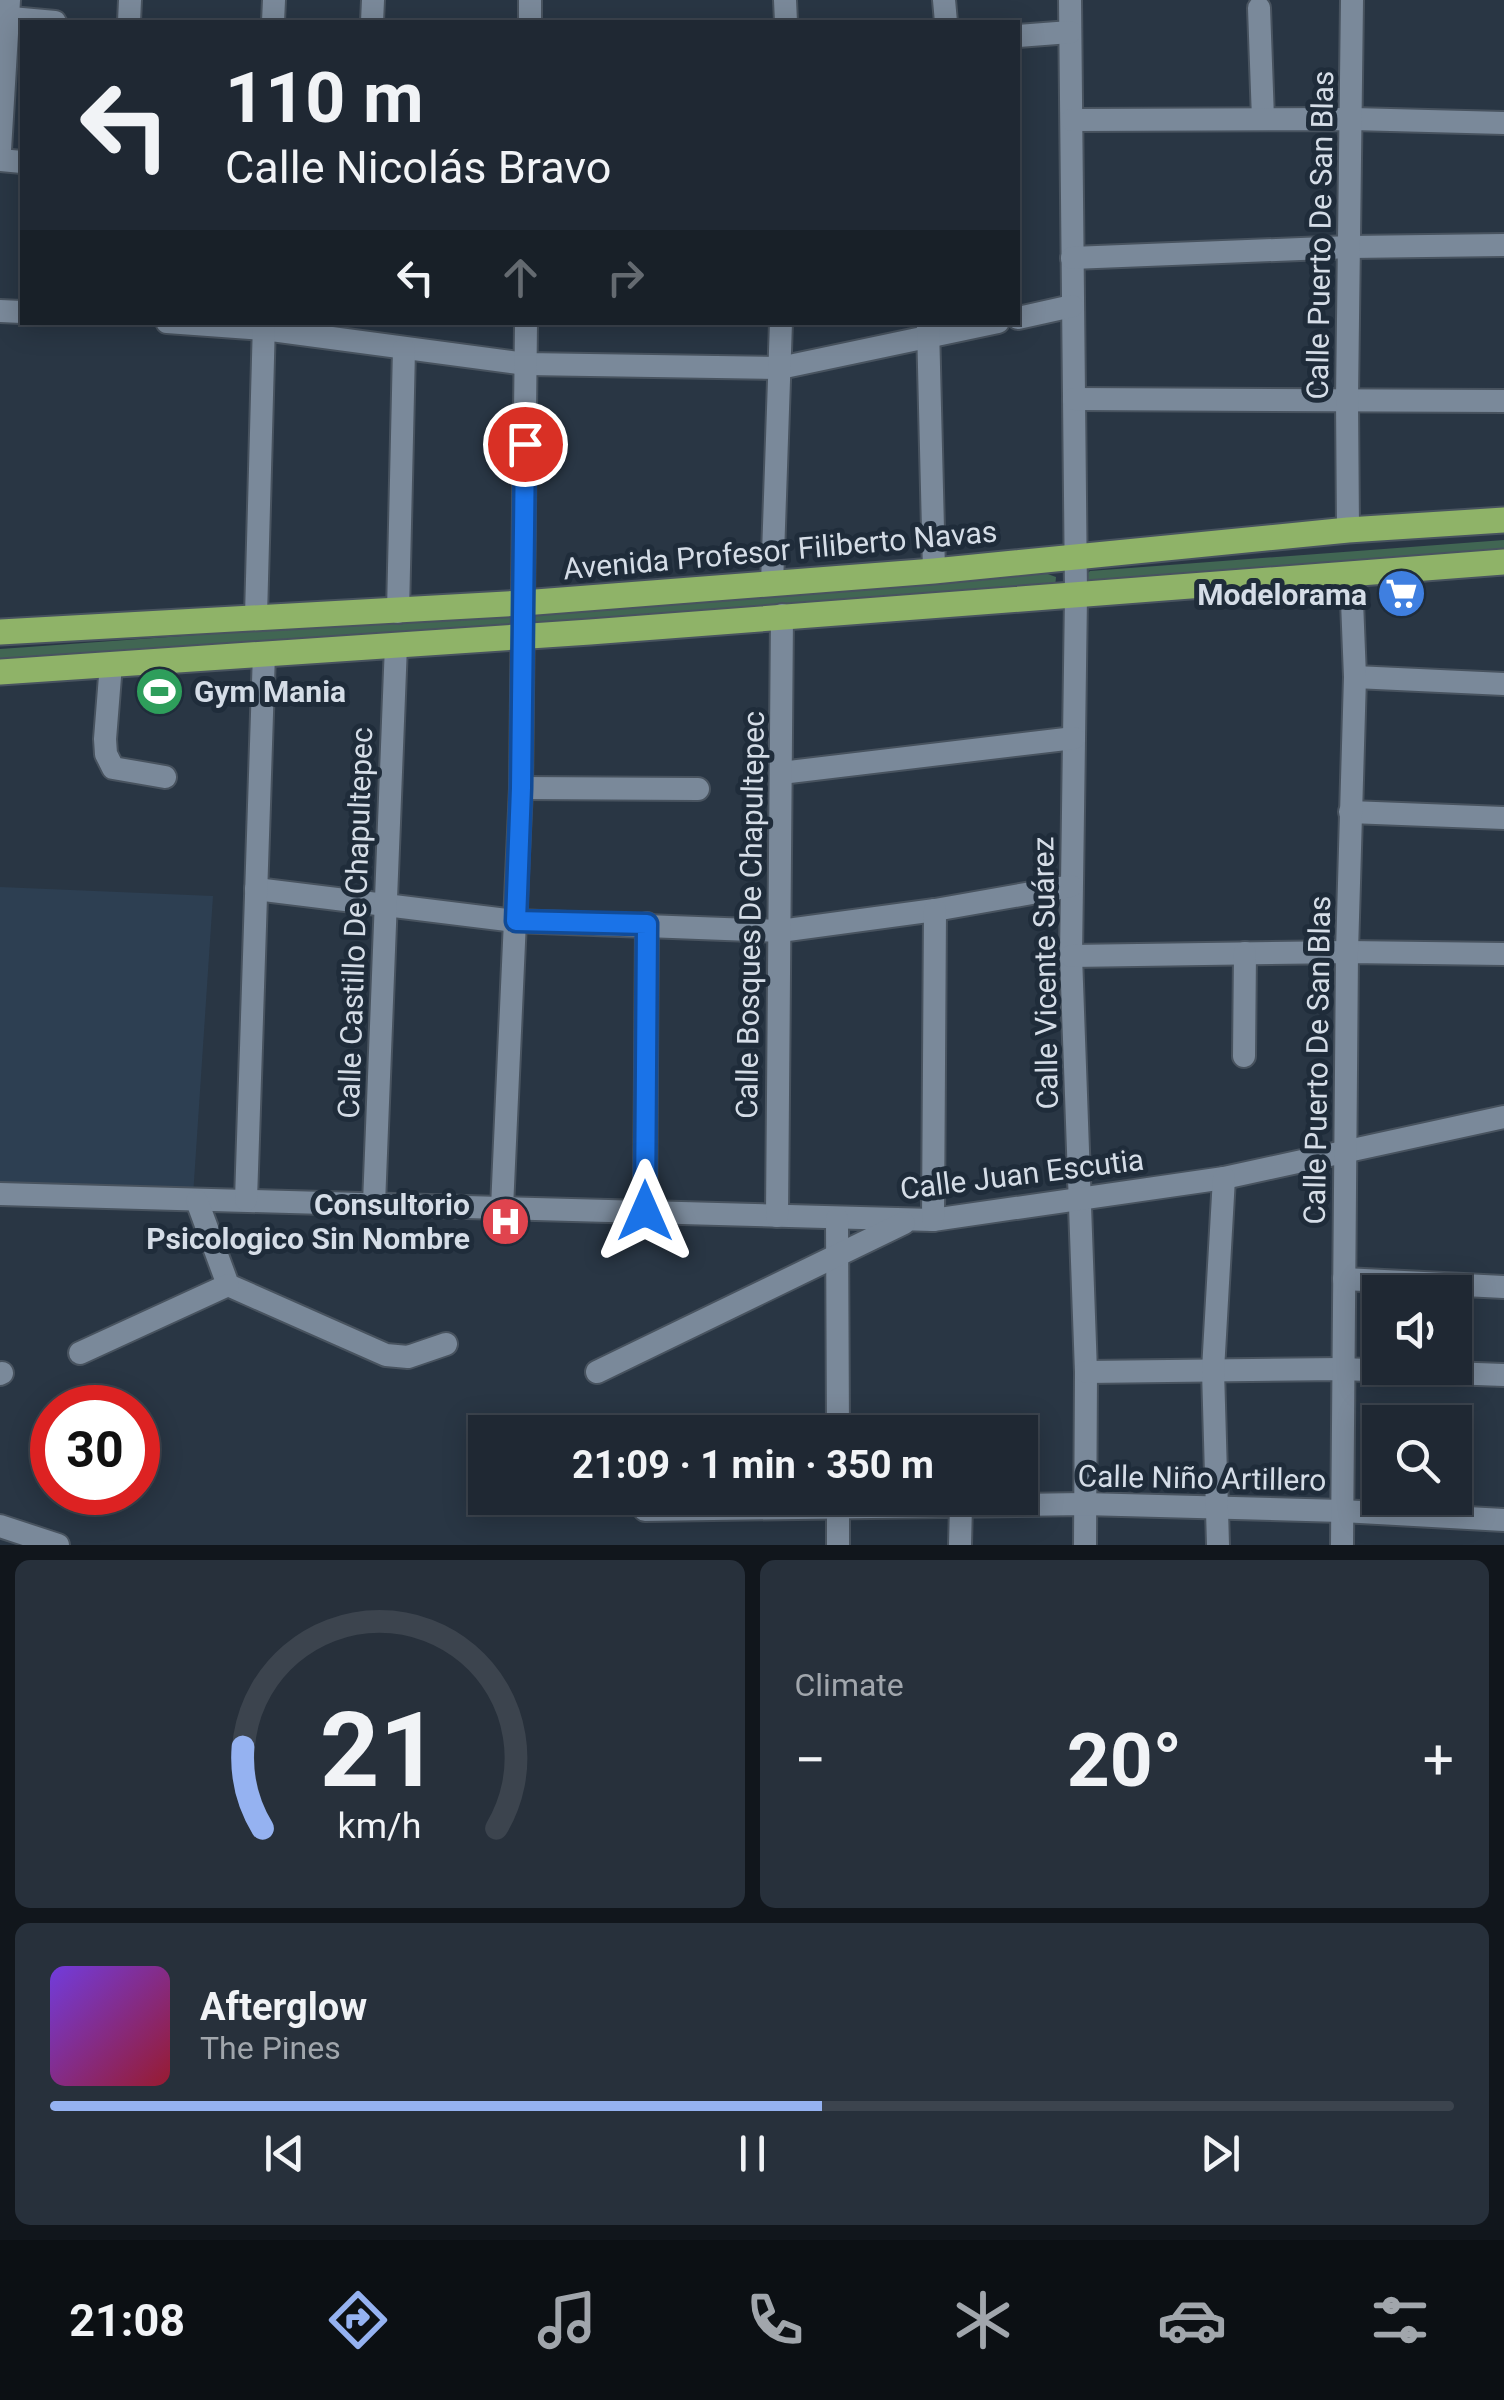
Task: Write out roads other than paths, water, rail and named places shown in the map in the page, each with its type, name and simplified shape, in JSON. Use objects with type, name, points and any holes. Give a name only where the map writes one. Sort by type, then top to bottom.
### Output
[{"type":"main road","name":"Avenida Profesor Filiberto Navas","points":[[0,632],[523,603],[934,572],[1348,530],[1504,520]]},
{"type":"main road","points":[[0,672],[1504,562]]},
{"type":"street","name":"Calle Vicente Suárez","points":[[1070,0],[1076,594],[1071,956],[1086,1372],[1085,1545]]},
{"type":"street","name":"Calle Puerto De San Blas","points":[[1348,530],[1352,0]]},
{"type":"street","points":[[1259,8],[1263,120]]},
{"type":"street","points":[[0,150],[6,12],[45,20]]},
{"type":"street","points":[[1020,36],[1070,32]]},
{"type":"street","points":[[1072,120],[1504,123]]},
{"type":"street","points":[[1072,258],[1350,246],[1504,245]]},
{"type":"street","points":[[1020,318],[1072,306]]},
{"type":"street","points":[[502,1208],[521,788],[526,325]]},
{"type":"street","points":[[772,584],[781,325]]},
{"type":"street","points":[[256,616],[264,326],[526,364],[780,368],[928,330],[972,325]]},
{"type":"street","points":[[928,330],[934,572]]},
{"type":"street","points":[[398,612],[404,349]]},
{"type":"street","points":[[1074,399],[1504,401]]},
{"type":"street","name":"Calle Puerto De San Blas","points":[[1342,1545],[1347,952],[1355,677],[1351,576]]},
{"type":"street","name":"Calle Bosques De Chapultepec","points":[[777,1216],[782,615]]},
{"type":"street","name":"Calle Castillo De Chapultepec","points":[[374,1204],[396,645]]},
{"type":"street","points":[[246,1200],[264,653]]},
{"type":"street","points":[[111,664],[106,754],[113,768],[165,777]]},
{"type":"street","points":[[1355,677],[1504,684]]},
{"type":"street","points":[[781,773],[1074,738]]},
{"type":"street","points":[[521,788],[698,789]]},
{"type":"street","points":[[1350,812],[1504,818]]},
{"type":"street","points":[[256,889],[516,921],[780,930],[935,910],[1071,886]]},
{"type":"street","points":[[933,1220],[935,910]]},
{"type":"street","points":[[645,1211],[647,924]]},
{"type":"street","points":[[1244,1056],[1245,954]]},
{"type":"street","points":[[1071,956],[1504,954]]},
{"type":"street","name":"Calle Juan Escutia","points":[[0,1194],[933,1220],[1224,1178],[1504,1117]]},
{"type":"street","points":[[1218,1545],[1213,1370],[1224,1178]]},
{"type":"street","points":[[197,1200],[228,1286],[386,1356],[408,1357],[446,1344]]},
{"type":"street","points":[[838,1219],[838,1415]]},
{"type":"street","points":[[598,1372],[908,1221]]},
{"type":"street","points":[[1344,1280],[1504,1286]]},
{"type":"street","points":[[80,1353],[228,1286]]},
{"type":"street","points":[[1086,1372],[1342,1369],[1504,1375]]},
{"type":"street","name":"Calle Niño Artillero","points":[[1038,1505],[1342,1511],[1504,1520]]},
{"type":"street","points":[[838,1515],[838,1545]]},
{"type":"street","points":[[960,1545],[961,1515]]},
{"type":"street","points":[[0,1526],[58,1545]]},
{"type":"place","name":"Modelorama","points":[[1402,594]]},
{"type":"place","name":"Gym Mania","points":[[159,691]]},
{"type":"place","name":"Consultorio Psicologico Sin Nombre","points":[[505,1221]]}]
